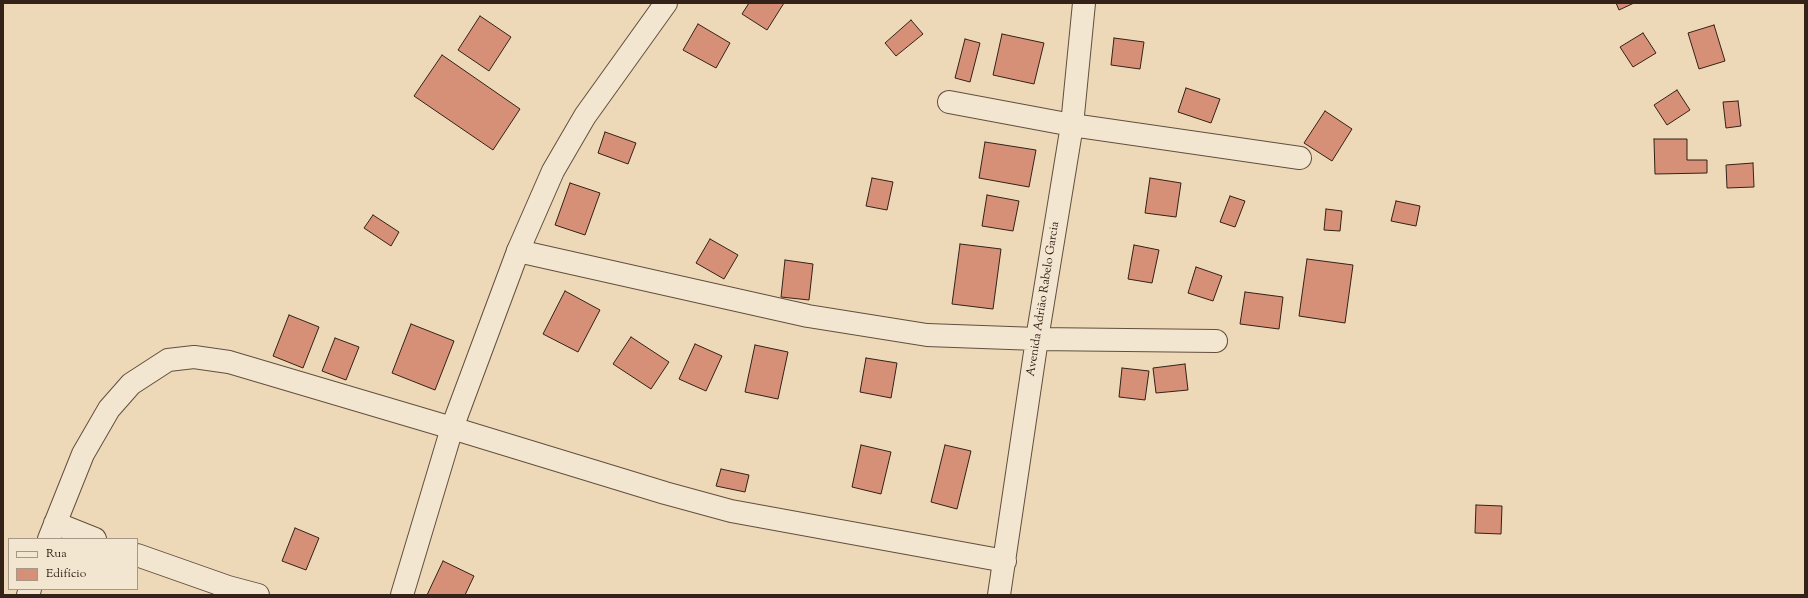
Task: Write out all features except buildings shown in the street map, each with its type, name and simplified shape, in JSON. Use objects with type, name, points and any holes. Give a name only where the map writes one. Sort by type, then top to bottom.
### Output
[{"type":"street","points":[[402,595],[452,428],[518,251],[553,171],[585,116],[666,3]]},
{"type":"street","name":"Avenida Adrião Rabelo Garcia","points":[[1000,595],[1037,339],[1072,125],[1084,3]]},
{"type":"street","points":[[949,102],[1072,125],[1300,158]]},
{"type":"street","points":[[518,251],[808,316],[927,335],[1037,339],[1216,341]]},
{"type":"street","points":[[90,538],[52,531],[83,454],[110,410],[131,384],[168,360],[194,357],[230,362],[452,428],[665,494],[731,512],[1005,561]]},
{"type":"street","points":[[138,555],[228,588],[258,595]]}]
